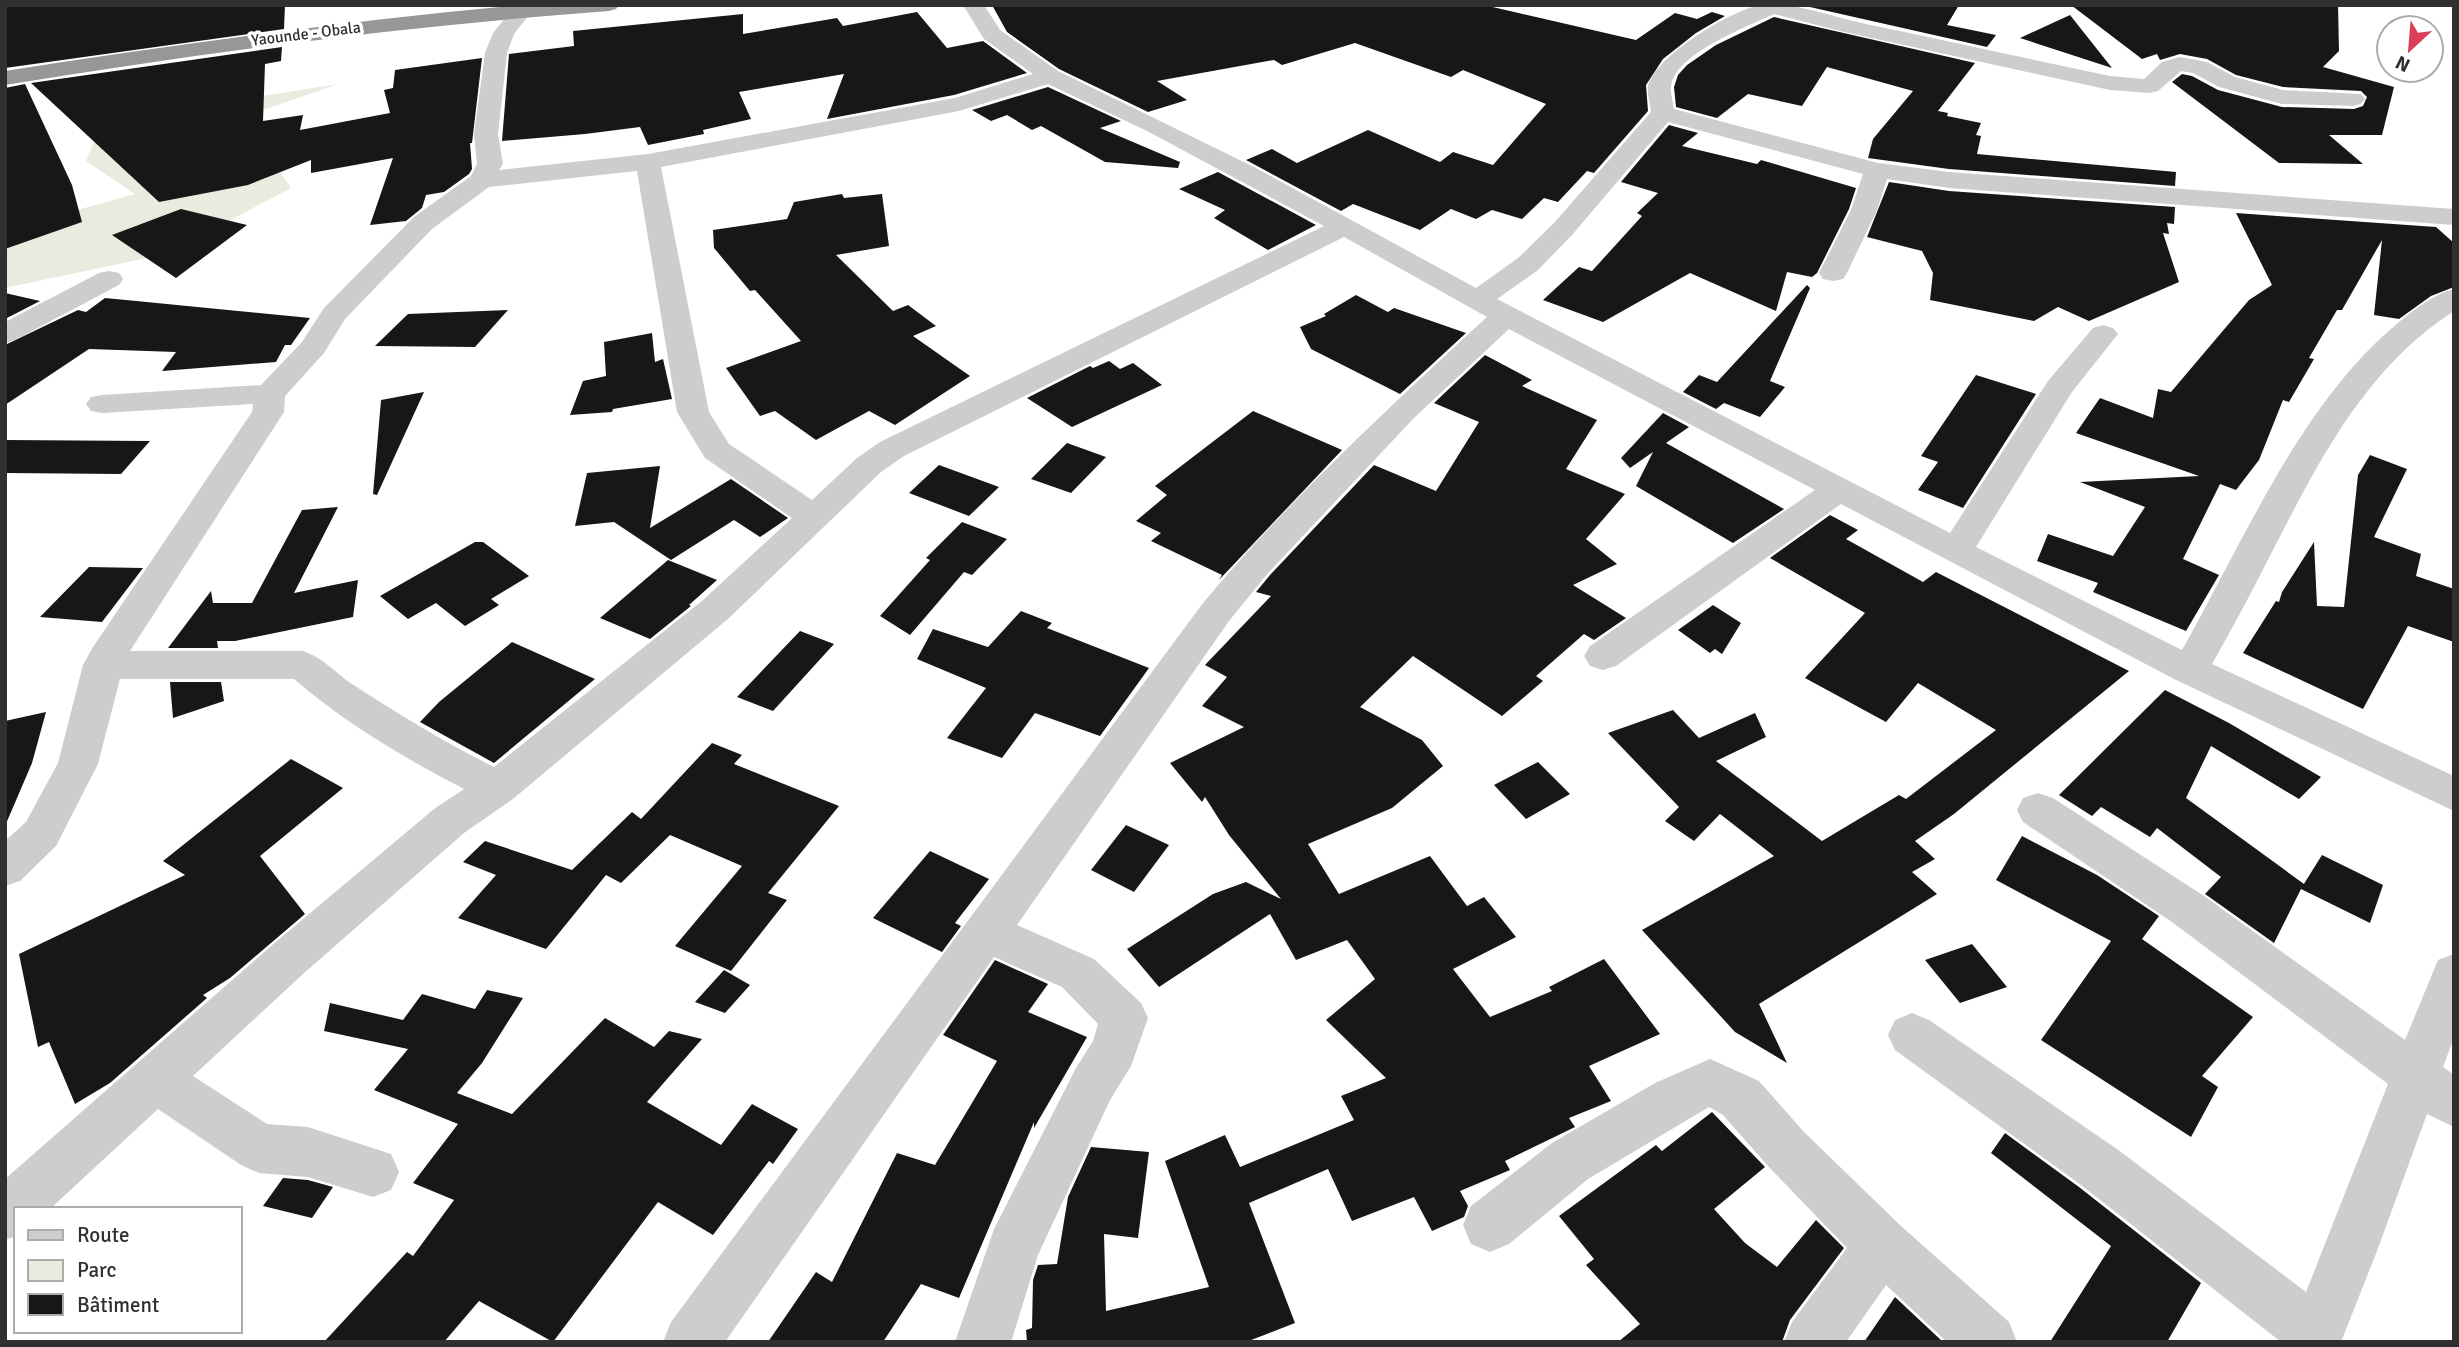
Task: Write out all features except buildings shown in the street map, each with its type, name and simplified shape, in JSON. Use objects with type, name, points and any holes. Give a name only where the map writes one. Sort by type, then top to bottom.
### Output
[{"type":"highway","name":"Yaounde - Obala","points":[[5,78],[476,10],[520,11],[609,5]]},
{"type":"street","points":[[973,5],[992,34],[1050,76],[1079,92],[1156,126],[1492,307],[1956,551],[2190,670],[2454,794]]},
{"type":"street","points":[[691,1342],[1216,612],[1255,564],[1403,411],[1528,264],[1563,229],[1663,113],[1660,84],[1670,65],[1696,45],[1771,6],[1840,25],[2110,83],[2150,86],[2170,67],[2180,64],[2199,67],[2227,82],[2282,97],[2353,99]]},
{"type":"street","points":[[5,868],[41,834],[78,764],[102,665],[268,412],[270,394],[313,347],[334,314],[378,267],[423,223],[482,180],[490,164],[486,134],[496,53],[504,33],[520,11]]},
{"type":"street","points":[[482,180],[648,162],[959,104],[1050,76]]},
{"type":"street","points":[[1663,113],[1878,170],[1949,180],[2454,217]]},
{"type":"street","points":[[648,162],[693,412],[717,451],[814,517]]},
{"type":"street","points":[[1833,273],[1864,210],[1878,170]]},
{"type":"street","points":[[5,1214],[287,960],[449,821],[498,787],[716,609],[869,465],[892,449],[1344,227]]},
{"type":"street","points":[[5,334],[109,279]]},
{"type":"street","points":[[2190,670],[2309,450],[2343,397],[2378,355],[2429,312],[2454,298]]},
{"type":"street","points":[[1956,551],[2059,388],[2103,334]]},
{"type":"street","points":[[102,404],[270,394]]},
{"type":"street","points":[[1603,656],[1839,489]]},
{"type":"street","points":[[102,665],[303,665],[336,693],[442,759],[498,787]]},
{"type":"street","points":[[2038,810],[2188,909],[2454,1104]]},
{"type":"street","points":[[983,1342],[1013,1248],[1087,1096],[1114,1050],[1124,1018],[1078,973],[985,932]]},
{"type":"street","points":[[1912,1035],[2099,1167],[2314,1338],[2349,1259],[2414,1074],[2454,974]]},
{"type":"street","points":[[155,1079],[259,1148],[308,1152],[373,1172]]},
{"type":"street","points":[[1490,1225],[1570,1161],[1672,1100],[1710,1082],[1741,1098],[1786,1149],[1882,1245],[1989,1342]]},
{"type":"street","points":[[1812,1342],[1882,1245]]},
{"type":"green space","points":[[338,84],[217,126],[266,151],[291,188],[166,254],[5,288],[5,230],[135,194],[86,161],[103,121]]}]
